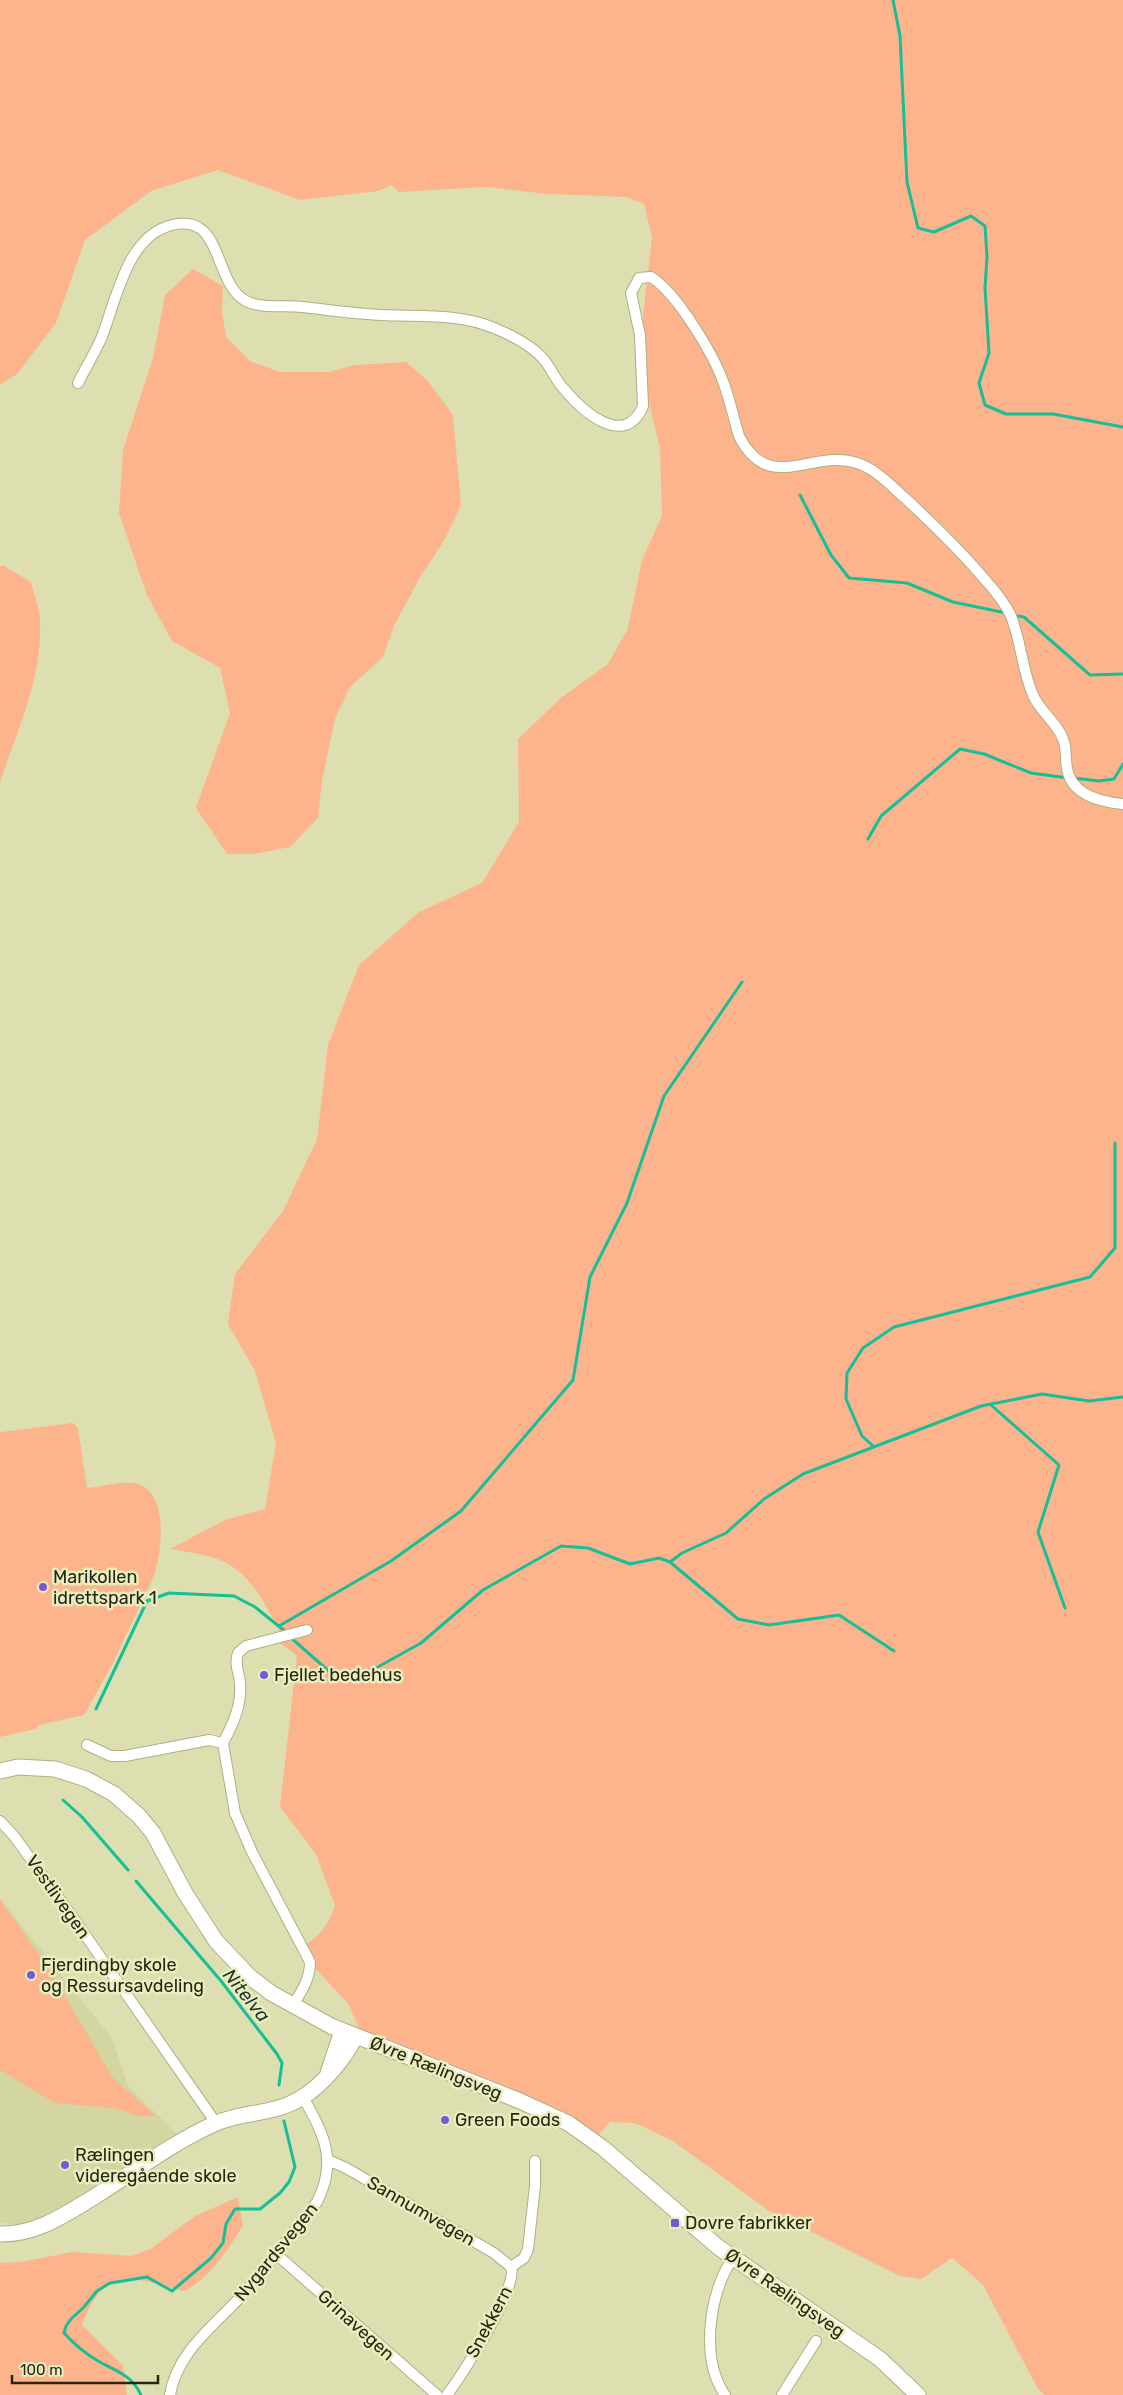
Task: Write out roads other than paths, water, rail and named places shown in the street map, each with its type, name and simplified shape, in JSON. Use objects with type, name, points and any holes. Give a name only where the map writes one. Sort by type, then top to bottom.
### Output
[{"type":"main road","name":"Øvre Rælingsveg","points":[[0,1771],[30,1766],[64,1771],[96,1783],[122,1800],[152,1833],[192,1905],[216,1940],[249,1976],[292,2006],[349,2033],[528,2104],[568,2123],[593,2141],[691,2225],[733,2258],[880,2359],[918,2395]]},
{"type":"main road","points":[[0,2234],[27,2232],[53,2221],[179,2142],[216,2123],[237,2116],[274,2110],[303,2097],[342,2061],[349,2033]]},
{"type":"street","points":[[78,383],[100,340],[126,267],[154,233],[172,225],[187,224],[198,226],[207,234],[218,254],[226,277],[235,292],[247,302],[333,312],[449,317],[494,328],[529,347],[545,360],[563,388],[584,411],[608,425],[622,426],[639,417],[643,406],[640,336],[631,293],[639,278],[651,277],[665,288],[685,313],[713,361],[724,383],[739,436],[755,458],[763,463],[790,468],[837,459],[867,467],[887,482],[929,520],[977,570],[998,594],[1010,613],[1033,694],[1063,738],[1070,777],[1086,795],[1123,804]]},
{"type":"street","points":[[292,2006],[306,1983],[310,1972],[310,1962],[252,1852],[235,1813],[223,1743],[231,1728],[240,1700],[236,1667],[238,1653],[246,1646],[287,1637],[307,1630]]},
{"type":"street","points":[[87,1745],[111,1756],[125,1756],[208,1740],[223,1743]]},
{"type":"street","name":"Vestlivegen","points":[[0,1821],[14,1836],[74,1919],[216,2123]]},
{"type":"street","name":"Nygardsvegen","points":[[170,2395],[176,2376],[189,2351],[243,2294],[317,2202],[325,2184],[328,2160],[324,2139],[303,2097]]},
{"type":"street","name":"Sannumvegen","points":[[328,2160],[346,2168],[494,2254],[511,2267]]},
{"type":"street","name":"Snekkern","points":[[447,2395],[502,2303],[511,2282],[511,2267],[524,2258],[528,2249],[535,2186],[535,2161]]},
{"type":"street","name":"Grinavegen","points":[[276,2254],[437,2395]]},
{"type":"street","points":[[725,2395],[712,2368],[710,2338],[720,2279],[733,2258]]},
{"type":"street","points":[[782,2395],[816,2341]]},
{"type":"waterway","points":[[893,0],[900,36],[907,182],[918,228],[934,232],[971,216],[985,226],[987,257],[985,288],[989,353],[979,383],[985,405],[1006,414],[1053,414],[1123,427]]},
{"type":"waterway","points":[[800,495],[831,555],[849,578],[907,583],[953,602],[1006,613]]},
{"type":"waterway","points":[[1012,615],[1024,617],[1090,675],[1123,674]]},
{"type":"waterway","points":[[868,839],[881,816],[960,749],[984,754],[1031,773],[1068,778]]},
{"type":"waterway","points":[[1074,778],[1099,781],[1114,779],[1123,764]]},
{"type":"waterway","points":[[279,1626],[391,1561],[461,1511],[573,1380],[590,1277],[627,1203],[664,1096],[742,982]]},
{"type":"waterway","points":[[873,1446],[862,1436],[846,1399],[847,1373],[863,1348],[894,1327],[1090,1277],[1115,1248],[1115,1143]]},
{"type":"waterway","points":[[290,1637],[339,1680],[376,1668],[421,1643],[483,1590],[561,1546],[588,1548],[630,1564],[659,1558],[670,1562],[682,1553],[726,1533],[764,1499],[803,1474],[981,1406],[1042,1394],[1089,1401],[1123,1397]]},
{"type":"waterway","points":[[991,1405],[1059,1465],[1038,1532],[1065,1608]]},
{"type":"waterway","points":[[670,1562],[738,1619],[769,1625],[839,1615],[894,1651]]},
{"type":"waterway","points":[[96,1709],[147,1601],[169,1593],[234,1596],[255,1607],[286,1632]]},
{"type":"waterway","name":"Nitelva","points":[[63,1800],[82,1817],[128,1870]]},
{"type":"waterway","name":"Nitelva","points":[[136,1881],[221,1981],[277,2054],[282,2063],[279,2085]]},
{"type":"waterway","name":"Nitelva","points":[[141,2395],[128,2378],[76,2345],[64,2333],[66,2326],[97,2291],[110,2283],[147,2277],[172,2291],[211,2258],[223,2243],[226,2224],[235,2209],[260,2209],[280,2193],[289,2182],[295,2167],[284,2121]]},
{"type":"place","name":"Marikollen idrettspark 1","points":[[43,1587]]},
{"type":"place","name":"Fjellet bedehus","points":[[264,1675]]},
{"type":"place","name":"Fjerdingby skole og Ressursavdeling","points":[[31,1975]]},
{"type":"place","name":"Green Foods","points":[[445,2120]]},
{"type":"place","name":"Rælingen videregående skole","points":[[65,2165]]},
{"type":"place","name":"Dovre fabrikker","points":[[675,2223]]}]
